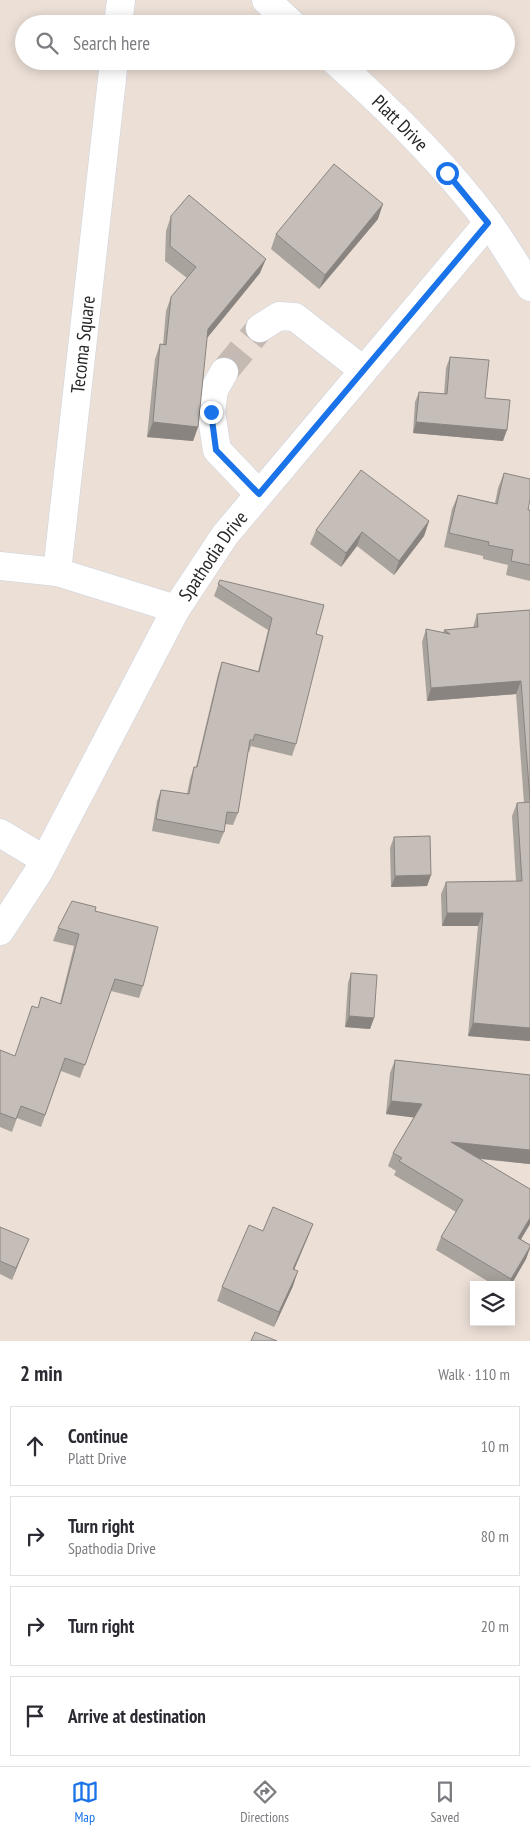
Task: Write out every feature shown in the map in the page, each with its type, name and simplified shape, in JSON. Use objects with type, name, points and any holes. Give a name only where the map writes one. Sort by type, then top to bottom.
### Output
[{"type":"street","points":[[119,15],[121,0]]},
{"type":"street","points":[[266,0],[282,15]]},
{"type":"street","name":"Tecoma Square","points":[[57,572],[113,70]]},
{"type":"street","name":"Platt Drive","points":[[345,70],[379,100],[447,173],[488,223],[530,287]]},
{"type":"street","name":"Spathodia Drive","points":[[0,931],[45,860],[176,609],[225,535],[488,223]]},
{"type":"street","points":[[260,328],[279,316],[295,317],[363,370]]},
{"type":"street","points":[[224,372],[214,390],[211,412],[216,450],[259,494]]},
{"type":"street","points":[[0,566],[57,572],[176,609]]},
{"type":"street","points":[[0,833],[45,860]]},
{"type":"building","points":[[334,164],[383,204],[325,275],[276,234]]},
{"type":"building","points":[[189,195],[266,259],[208,329],[198,427],[153,422],[160,344],[166,345],[171,297],[196,267],[170,246],[171,216]]},
{"type":"building","points":[[450,357],[489,360],[485,398],[510,400],[507,430],[416,422],[419,392],[447,394]]},
{"type":"building","points":[[361,470],[429,521],[399,561],[362,532],[346,553],[316,530]]},
{"type":"building","points":[[504,473],[530,479],[528,510],[530,510],[530,565],[511,561],[513,550],[488,545],[489,542],[449,533],[458,495],[497,504]]},
{"type":"building","points":[[220,580],[324,605],[316,634],[323,636],[296,744],[255,734],[253,740],[250,740],[238,813],[227,812],[224,832],[156,819],[161,790],[189,794],[194,767],[197,767],[222,662],[259,672],[272,618],[218,584]]},
{"type":"building","points":[[530,610],[530,800],[521,681],[431,688],[426,629],[450,634],[444,630],[478,627],[477,614]]},
{"type":"building","points":[[530,802],[530,1028],[473,1023],[483,913],[447,913],[446,882],[522,881],[517,803]]},
{"type":"building","points":[[430,836],[431,875],[395,876],[394,837]]},
{"type":"building","points":[[72,901],[96,907],[95,911],[158,927],[143,986],[115,979],[85,1065],[65,1058],[45,1115],[21,1106],[16,1119],[0,1113],[0,1050],[15,1056],[32,1006],[38,1008],[41,997],[61,1004],[79,934],[58,928]]},
{"type":"building","points":[[351,973],[377,975],[374,1018],[349,1016]]},
{"type":"building","points":[[395,1060],[530,1075],[530,1150],[451,1142],[530,1189],[530,1218],[518,1238],[530,1245],[530,1247],[511,1279],[441,1237],[463,1200],[399,1161],[402,1158],[393,1153],[422,1104],[391,1101]]},
{"type":"building","points":[[273,1207],[313,1224],[293,1269],[298,1271],[279,1312],[222,1287],[249,1225],[263,1231]]},
{"type":"building","points":[[0,1227],[29,1239],[16,1268],[0,1261]]},
{"type":"building","points":[[255,1332],[277,1341],[251,1341]]},
{"type":"tunnel","points":[[224,372],[260,328]]},
{"type":"route","points":[[211,412],[216,450],[259,494],[488,223],[447,173]]}]
